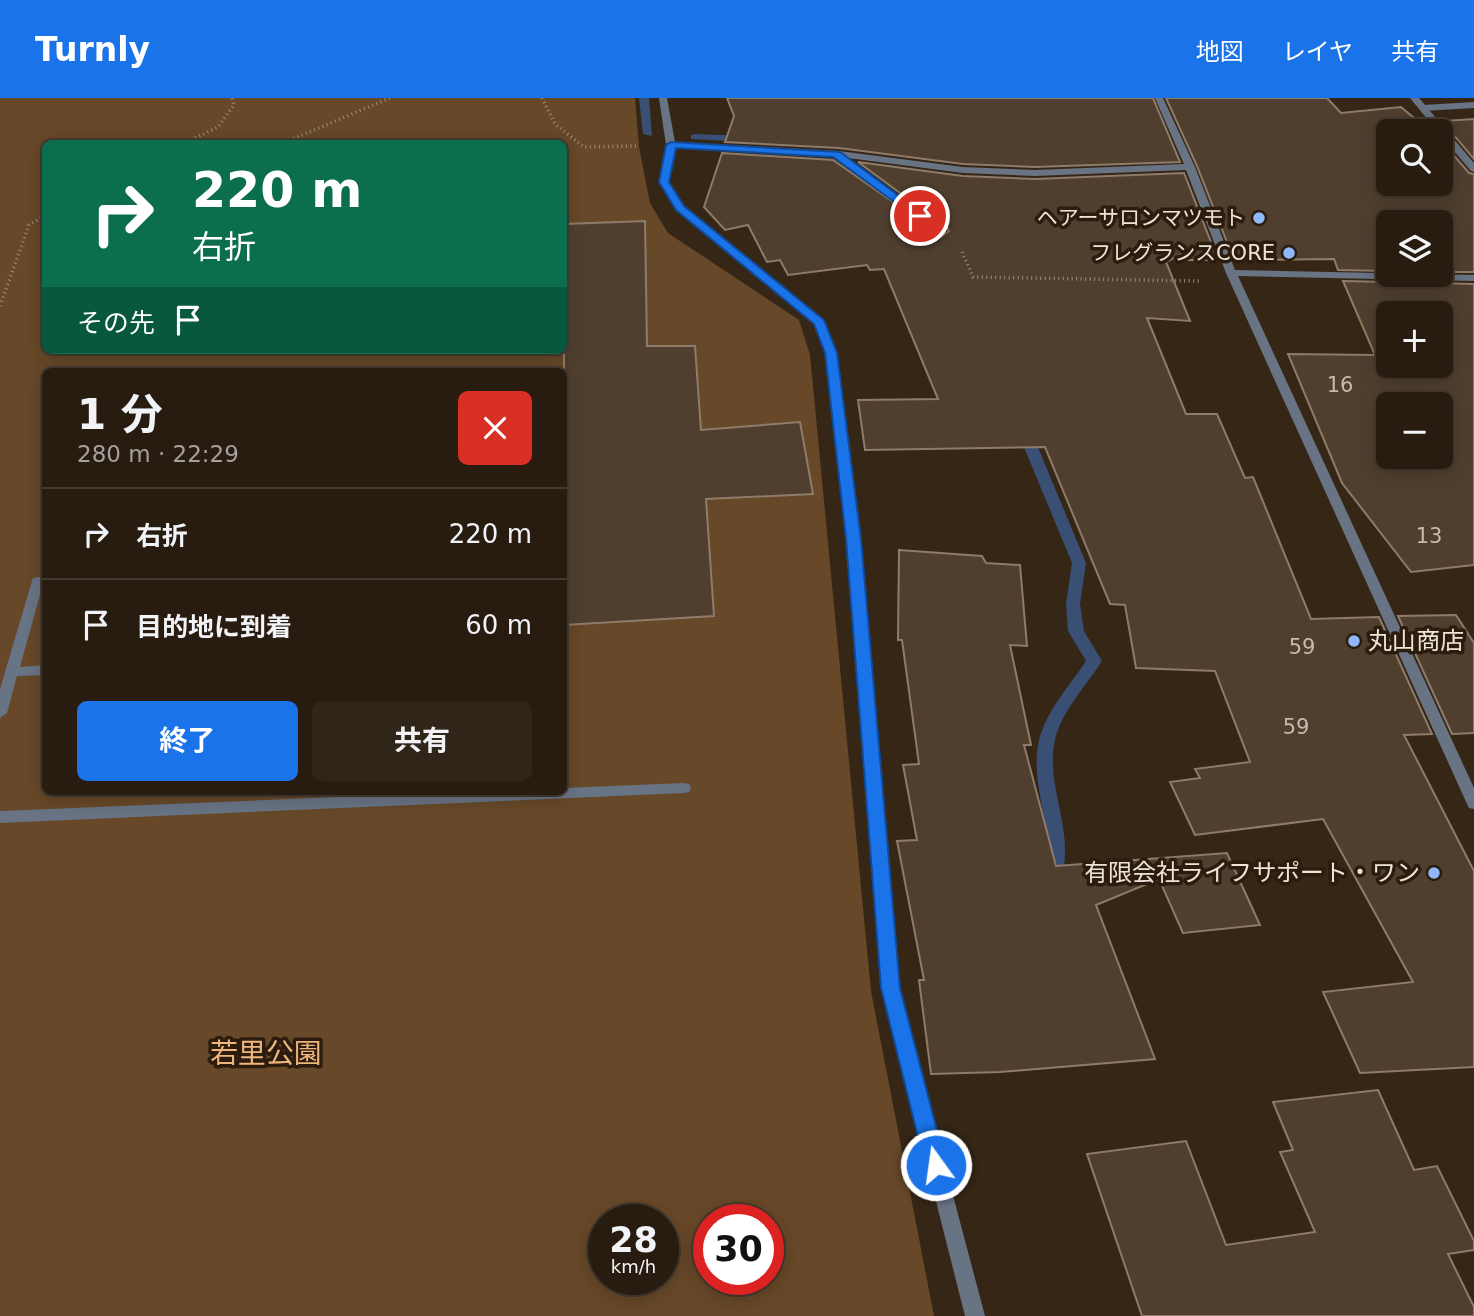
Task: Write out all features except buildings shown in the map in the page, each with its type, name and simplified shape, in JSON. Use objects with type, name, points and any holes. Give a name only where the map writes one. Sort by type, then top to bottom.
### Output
[{"type":"street","points":[[663,98],[671,145],[664,182],[680,208],[820,323],[831,353],[853,539],[890,988],[975,1316]]},
{"type":"street","points":[[1159,98],[1190,167],[1233,277],[1474,804]]},
{"type":"street","points":[[1414,98],[1474,169]]},
{"type":"street","points":[[1423,108],[1474,106]]},
{"type":"street","points":[[671,145],[836,154],[962,170],[1035,173],[1190,167]]},
{"type":"street","points":[[836,154],[941,231]]},
{"type":"street","points":[[1233,277],[1474,278]]},
{"type":"street","points":[[0,713],[38,580],[42,580]]},
{"type":"street","points":[[13,672],[42,670]]},
{"type":"street","points":[[567,793],[684,788]]},
{"type":"street","points":[[0,817],[519,795]]},
{"type":"path","points":[[191,140],[218,127],[234,105],[232,98]]},
{"type":"path","points":[[296,140],[390,98]]},
{"type":"path","points":[[542,98],[555,124],[584,147],[671,145]]},
{"type":"path","points":[[0,306],[29,225],[42,217]]},
{"type":"path","points":[[941,231],[965,254],[973,277],[1233,277]]},
{"type":"green space","name":"若里公園","points":[[0,98],[635,98],[639,147],[650,203],[668,233],[799,320],[810,355],[871,991],[934,1316],[0,1316]]},
{"type":"waterway","points":[[644,98],[648,134]]},
{"type":"waterway","points":[[695,137],[748,139]]},
{"type":"waterway","points":[[1023,428],[1079,563],[1073,604],[1076,631],[1094,661],[1063,706],[1046,743],[1046,772],[1057,837],[1055,869],[1050,884]]},
{"type":"place","name":"ヘアーサロンマツモト","points":[[1259,218]]},
{"type":"place","name":"フレグランスCORE","points":[[1289,253]]},
{"type":"place","name":"丸山商店","points":[[1354,641]]},
{"type":"place","name":"有限会社ライフサポート・ワン","points":[[1434,873]]},
{"type":"route","points":[[920,216],[836,154],[671,145],[664,182],[680,208],[704,229],[739,253],[820,323],[831,353],[853,539],[890,988],[936,1165]]}]
